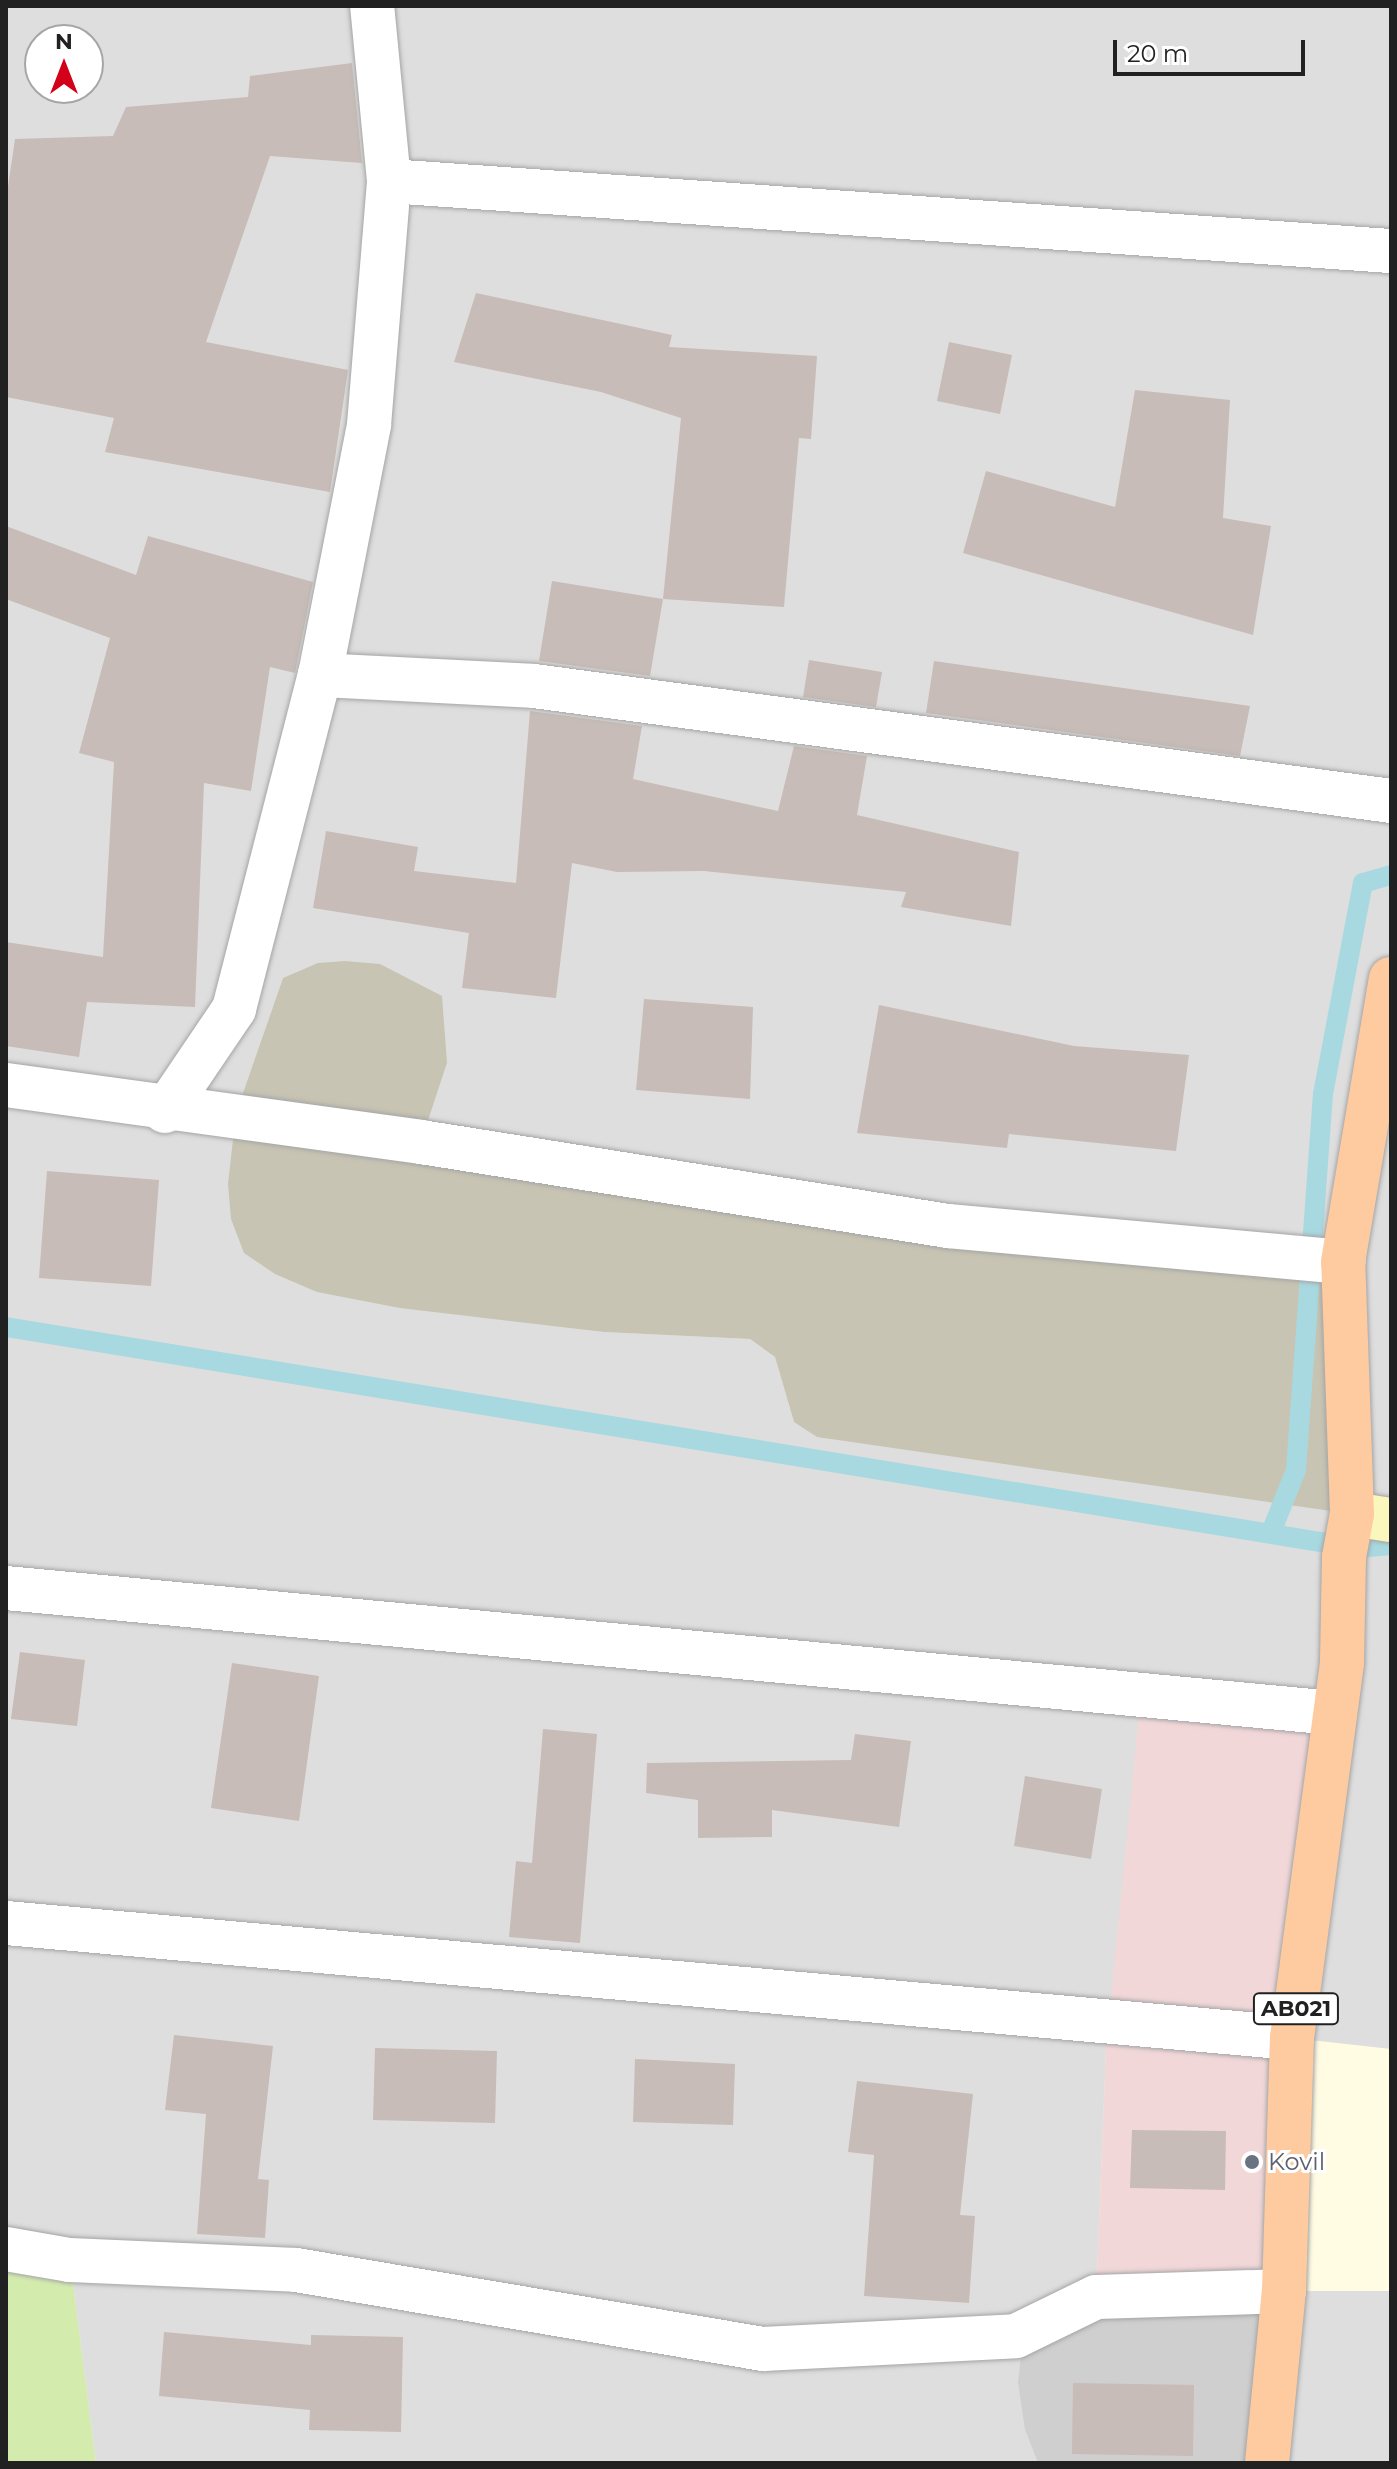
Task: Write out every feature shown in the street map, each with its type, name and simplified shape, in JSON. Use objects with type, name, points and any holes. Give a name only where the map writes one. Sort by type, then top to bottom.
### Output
[{"type":"main road","name":"AB021","points":[[1267,2463],[1284,2291],[1292,2038],[1334,1713],[1372,1517],[1343,1262],[1391,979]]},
{"type":"street","points":[[165,1111],[234,1009],[320,675],[369,425],[389,181],[372,6]]},
{"type":"street","points":[[389,181],[1391,251]]},
{"type":"street","points":[[320,675],[534,686],[1391,801]]},
{"type":"street","points":[[6,1085],[165,1111],[421,1142],[948,1226],[1343,1262]]},
{"type":"street","points":[[6,1588],[1334,1713]]},
{"type":"street","points":[[6,1923],[1292,2038]]},
{"type":"street","points":[[6,2249],[70,2260],[296,2270],[763,2349],[1016,2336],[1096,2297],[1284,2291]]},
{"type":"shaded area","points":[[6,6],[1391,6],[1391,2049],[1106,2049],[1096,2297],[1023,2339],[1025,2430],[1038,2463],[96,2463],[70,2260],[6,2249]],"holes":[[[283,978],[447,1063],[421,1142],[1352,1514],[794,1422],[775,1357],[750,1339],[604,1332],[317,1292],[236,1113]]]},
{"type":"shaded area","points":[[345,961],[380,964],[442,996],[447,1063],[421,1142],[1343,1262],[1352,1514],[817,1437],[794,1422],[775,1357],[750,1339],[604,1332],[400,1308],[317,1292],[275,1274],[244,1253],[231,1219],[228,1184],[236,1113],[283,978],[318,963]]},
{"type":"shaded area","points":[[1141,1695],[1334,1713],[1284,2291],[1096,2297],[1106,2049]]},
{"type":"shaded area","points":[[1292,2038],[1391,2049],[1391,2291],[1284,2291]]},
{"type":"shaded area","points":[[1284,2291],[1391,2291],[1391,2463],[1267,2463]]},
{"type":"shaded area","points":[[1284,2291],[1267,2463],[1038,2463],[1025,2430],[1018,2382],[1023,2339],[1096,2297]]},
{"type":"green space","points":[[6,2249],[70,2260],[96,2463],[6,2463]]},
{"type":"building","points":[[352,63],[362,163],[270,156],[206,342],[348,370],[330,492],[105,452],[114,418],[6,397],[6,200],[15,139],[113,136],[126,107],[248,97],[250,76]]},
{"type":"building","points":[[476,293],[672,335],[669,347],[817,356],[811,439],[799,438],[784,607],[663,599],[681,418],[601,392],[454,362]]},
{"type":"building","points":[[949,342],[1012,355],[1000,414],[937,401]]},
{"type":"building","points":[[1135,390],[1230,400],[1223,518],[1271,526],[1253,635],[963,553],[986,471],[1115,507]]},
{"type":"building","points":[[6,526],[136,575],[148,536],[313,582],[295,673],[270,667],[251,791],[204,783],[195,1007],[87,1002],[79,1057],[6,1046],[6,942],[103,957],[114,762],[79,753],[110,638],[6,599]]},
{"type":"building","points":[[552,581],[663,599],[650,676],[539,661]]},
{"type":"building","points":[[809,660],[882,672],[876,707],[803,697]]},
{"type":"building","points":[[934,661],[1250,706],[1240,756],[926,713]]},
{"type":"building","points":[[530,711],[642,726],[633,779],[778,811],[794,746],[867,756],[857,815],[1019,852],[1011,926],[901,907],[906,892],[704,871],[617,872],[572,863],[556,998],[462,988],[469,933],[313,908],[326,831],[418,847],[414,871],[516,883]]},
{"type":"building","points":[[644,999],[753,1007],[750,1099],[636,1090]]},
{"type":"building","points":[[879,1005],[1074,1046],[1189,1055],[1176,1151],[1009,1134],[1007,1148],[857,1133]]},
{"type":"building","points":[[47,1171],[159,1180],[151,1286],[39,1278]]},
{"type":"building","points":[[20,1652],[85,1660],[77,1726],[11,1719]]},
{"type":"building","points":[[232,1663],[319,1676],[299,1821],[211,1808]]},
{"type":"building","points":[[543,1729],[597,1734],[580,1943],[509,1937],[516,1861],[532,1863]]},
{"type":"building","points":[[855,1734],[911,1741],[899,1827],[772,1810],[772,1837],[698,1838],[698,1800],[646,1793],[647,1763],[851,1760]]},
{"type":"building","points":[[1025,1776],[1102,1789],[1091,1859],[1014,1846]]},
{"type":"building","points":[[174,2035],[273,2046],[258,2179],[269,2180],[265,2238],[197,2234],[206,2114],[165,2110]]},
{"type":"building","points":[[375,2048],[497,2051],[495,2123],[373,2120]]},
{"type":"building","points":[[635,2059],[735,2064],[733,2125],[633,2122]]},
{"type":"building","points":[[857,2081],[973,2094],[960,2215],[975,2216],[969,2303],[864,2296],[874,2155],[848,2152]]},
{"type":"building","points":[[1132,2130],[1226,2131],[1225,2190],[1130,2188]]},
{"type":"building","points":[[164,2332],[311,2345],[311,2335],[403,2337],[401,2432],[309,2430],[310,2410],[159,2396]]},
{"type":"building","points":[[1073,2383],[1194,2385],[1193,2456],[1072,2454]]},
{"type":"waterway","points":[[1272,1530],[1296,1470],[1323,1094],[1363,883],[1391,875]]},
{"type":"waterway","points":[[6,1327],[1339,1545]]},
{"type":"waterway","points":[[1357,1548],[1391,1545]]},
{"type":"place","name":"Kovil","points":[[1252,2162]]}]
